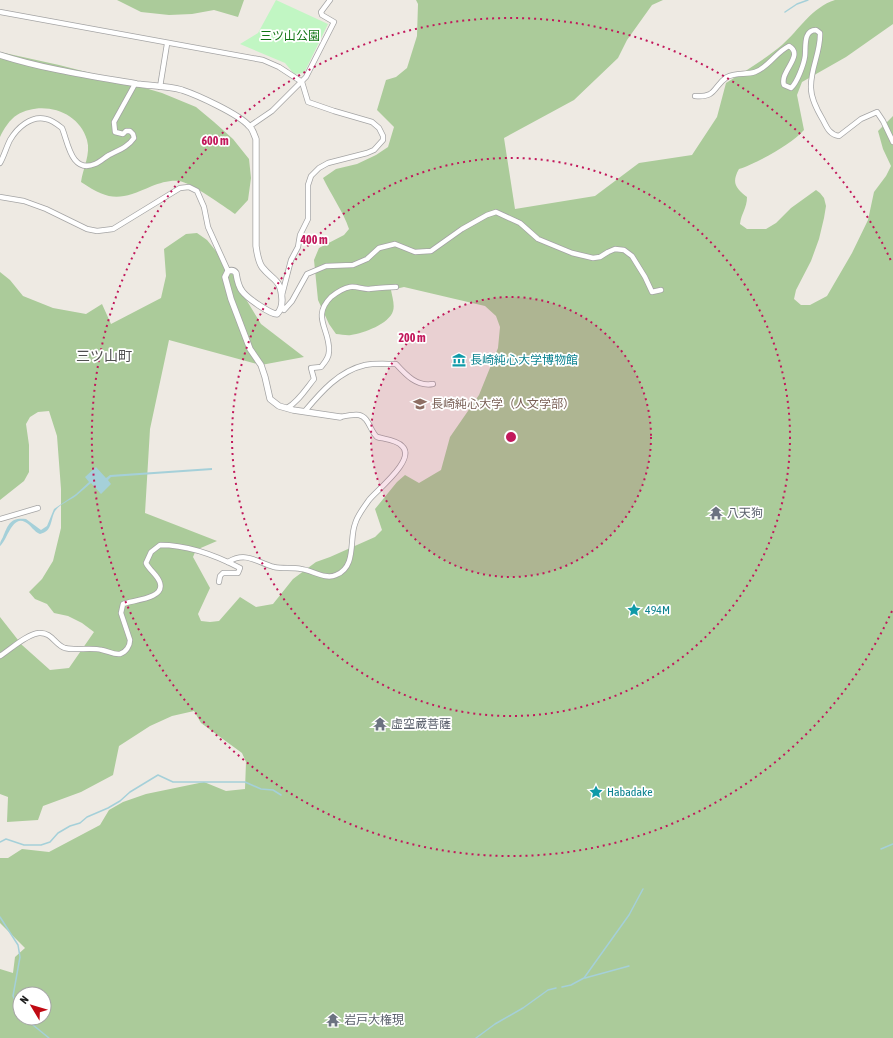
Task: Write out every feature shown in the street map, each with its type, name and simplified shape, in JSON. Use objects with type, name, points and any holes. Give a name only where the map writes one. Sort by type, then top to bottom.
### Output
[{"type":"street","points":[[250,126],[272,111],[302,82],[334,22],[322,15],[321,12],[330,0]]},
{"type":"street","points":[[0,12],[167,44],[263,60],[279,67],[302,82],[308,102],[372,122],[379,128],[383,136],[383,140],[374,150],[328,163],[319,168],[312,176],[308,185],[308,219],[300,235],[298,247],[291,260],[282,297]]},
{"type":"street","points":[[695,96],[709,96],[728,76],[754,72],[764,67],[784,48],[789,46],[794,48],[795,52],[782,82],[784,85],[791,88],[797,78],[805,57],[808,33],[812,30],[816,30],[820,33],[820,42],[812,76],[812,97],[831,134],[840,136],[861,119],[876,112],[884,121],[893,142]]},
{"type":"street","points":[[160,87],[167,44]]},
{"type":"street","points":[[0,54],[21,62],[47,68],[135,84],[180,90],[240,118],[250,126],[256,139],[256,246],[262,267],[279,284],[281,289],[282,306],[277,314],[274,314],[264,308],[242,291],[236,273],[234,271],[228,271]]},
{"type":"street","points":[[0,163],[11,139],[17,131],[27,122],[37,118],[46,119],[62,128],[73,158],[82,165],[94,164],[129,145],[134,138],[133,134],[130,131],[126,131],[123,134],[115,132],[114,122],[135,84]]},
{"type":"street","points":[[0,197],[24,201],[46,209],[87,229],[97,230],[113,229],[180,188],[192,188],[197,191],[201,198],[208,227],[228,271]]},
{"type":"street","points":[[282,306],[284,310],[292,301],[307,274],[326,266],[353,265],[367,259],[379,248],[395,244],[415,252],[431,251],[462,229],[487,215],[496,212],[520,223],[538,239],[572,253],[593,258],[600,257],[615,249],[624,250],[632,256],[652,292],[661,290]]},
{"type":"street","points":[[228,271],[225,277],[231,299],[250,349],[261,365],[265,377],[268,396],[279,406],[287,408],[340,417],[359,415],[365,419],[377,437],[397,443],[406,451],[406,455],[400,468],[368,501],[355,522],[352,551],[345,568],[336,576],[329,576],[301,569],[274,566],[247,557],[233,559],[228,562]]},
{"type":"street","points":[[287,408],[292,406],[314,379],[311,368],[321,367],[328,358],[328,340],[321,314],[325,304],[334,295],[345,288],[351,287],[367,289],[396,287]]},
{"type":"street","points":[[305,411],[323,391],[341,376],[366,365],[396,364],[411,380],[427,385],[433,384]]},
{"type":"street","points":[[0,519],[38,508]]},
{"type":"street","points":[[0,656],[27,637],[40,633],[45,633],[52,636],[64,647],[103,650],[114,654],[120,654],[125,651],[130,644],[130,640],[121,614],[123,604],[150,597],[158,593],[161,587],[160,583],[146,563],[151,552],[160,544],[192,550],[228,562],[240,568],[238,573],[223,573],[220,576],[219,582]]},
{"type":"green space","points":[[117,0],[244,0],[238,17],[214,10],[192,14],[169,15],[141,12]]},
{"type":"green space","name":"三ツ山公園","points":[[276,0],[328,24],[304,73],[294,74],[285,63],[240,44],[258,33]]},
{"type":"green space","points":[[416,0],[663,0],[652,5],[627,40],[618,58],[574,100],[504,138],[515,209],[595,196],[639,163],[692,155],[717,117],[726,83],[782,45],[819,8],[835,0],[893,0],[893,24],[846,57],[802,82],[797,95],[804,130],[774,152],[739,169],[735,182],[740,191],[747,197],[740,224],[747,229],[766,229],[776,223],[791,208],[816,190],[824,198],[826,206],[819,239],[811,261],[796,290],[794,299],[801,305],[810,305],[827,296],[852,253],[868,220],[874,192],[886,176],[891,166],[883,149],[878,131],[893,116],[893,1038],[0,1038],[0,969],[13,973],[15,957],[25,948],[0,923],[0,858],[8,858],[22,849],[49,852],[100,825],[109,810],[123,802],[146,794],[204,782],[226,791],[245,789],[246,762],[242,753],[201,723],[194,711],[172,716],[150,726],[119,746],[113,775],[81,792],[43,806],[38,820],[7,822],[8,797],[0,794],[0,617],[22,645],[50,670],[69,668],[94,632],[82,623],[68,616],[54,613],[47,604],[35,599],[29,592],[42,579],[53,561],[61,528],[61,489],[57,436],[49,411],[38,412],[30,417],[26,424],[29,445],[29,472],[24,481],[0,500],[0,272],[10,280],[23,296],[53,308],[86,314],[102,304],[111,324],[161,298],[166,276],[164,249],[186,234],[197,233],[207,240],[229,267],[241,291],[261,324],[304,357],[261,365],[169,340],[150,429],[145,513],[217,541],[196,550],[193,557],[210,588],[198,614],[201,621],[219,621],[240,597],[256,607],[273,604],[293,579],[316,562],[375,537],[382,530],[375,509],[397,482],[405,475],[419,483],[441,470],[450,437],[479,395],[498,348],[500,327],[496,316],[485,306],[404,287],[391,290],[394,309],[391,316],[387,320],[369,330],[348,335],[336,334],[329,324],[318,300],[314,260],[319,248],[344,235],[349,229],[344,216],[323,178],[336,169],[357,164],[376,155],[388,147],[394,127],[377,110],[386,80],[396,77],[407,68],[417,36],[418,4]]},
{"type":"green space","points":[[0,52],[118,80],[162,93],[196,107],[233,139],[249,159],[251,178],[248,200],[235,214],[207,195],[184,182],[179,181],[169,181],[123,196],[108,196],[100,193],[81,182],[88,150],[87,140],[83,130],[68,115],[58,111],[37,108],[17,115],[5,128],[0,137]]},
{"type":"water","points":[[96,467],[106,478],[110,475],[212,468],[212,470],[111,477],[108,480],[111,484],[101,494],[91,483],[76,496],[62,504],[55,511],[49,528],[44,533],[38,533],[27,523],[20,521],[13,525],[0,546],[6,529],[10,523],[16,519],[26,519],[41,530],[47,526],[54,509],[76,494],[89,482],[85,477]]},
{"type":"waterway","points":[[785,12],[797,4],[808,0]]},
{"type":"waterway","points":[[0,842],[6,839],[24,845],[41,845],[50,842],[58,833],[70,826],[80,823],[87,817],[108,808],[120,801],[130,792],[158,775],[173,782],[245,782],[261,789],[273,790],[281,795]]},
{"type":"waterway","points":[[881,849],[893,844]]},
{"type":"waterway","points":[[562,987],[571,985],[584,978],[629,915],[643,889]]},
{"type":"waterway","points":[[0,917],[18,945],[20,957],[15,986]]},
{"type":"waterway","points":[[585,978],[629,966]]},
{"type":"waterway","points":[[476,1038],[548,990],[556,988]]},
{"type":"waterway","points":[[34,1026],[49,1038]]},
{"type":"place","name":"長崎純心大学博物館","points":[[459,360]]},
{"type":"place","name":"長崎純心大学（人文学部）","points":[[420,404]]},
{"type":"place","name":"八天狗","points":[[716,513]]},
{"type":"place","name":"494M","points":[[634,610]]},
{"type":"place","name":"虚空蔵菩薩","points":[[380,724]]},
{"type":"place","name":"Habadake","points":[[596,792]]},
{"type":"place","name":"岩戸大権現","points":[[333,1020]]},
{"type":"district","name":"三ツ山町","points":[[104,356]]}]
